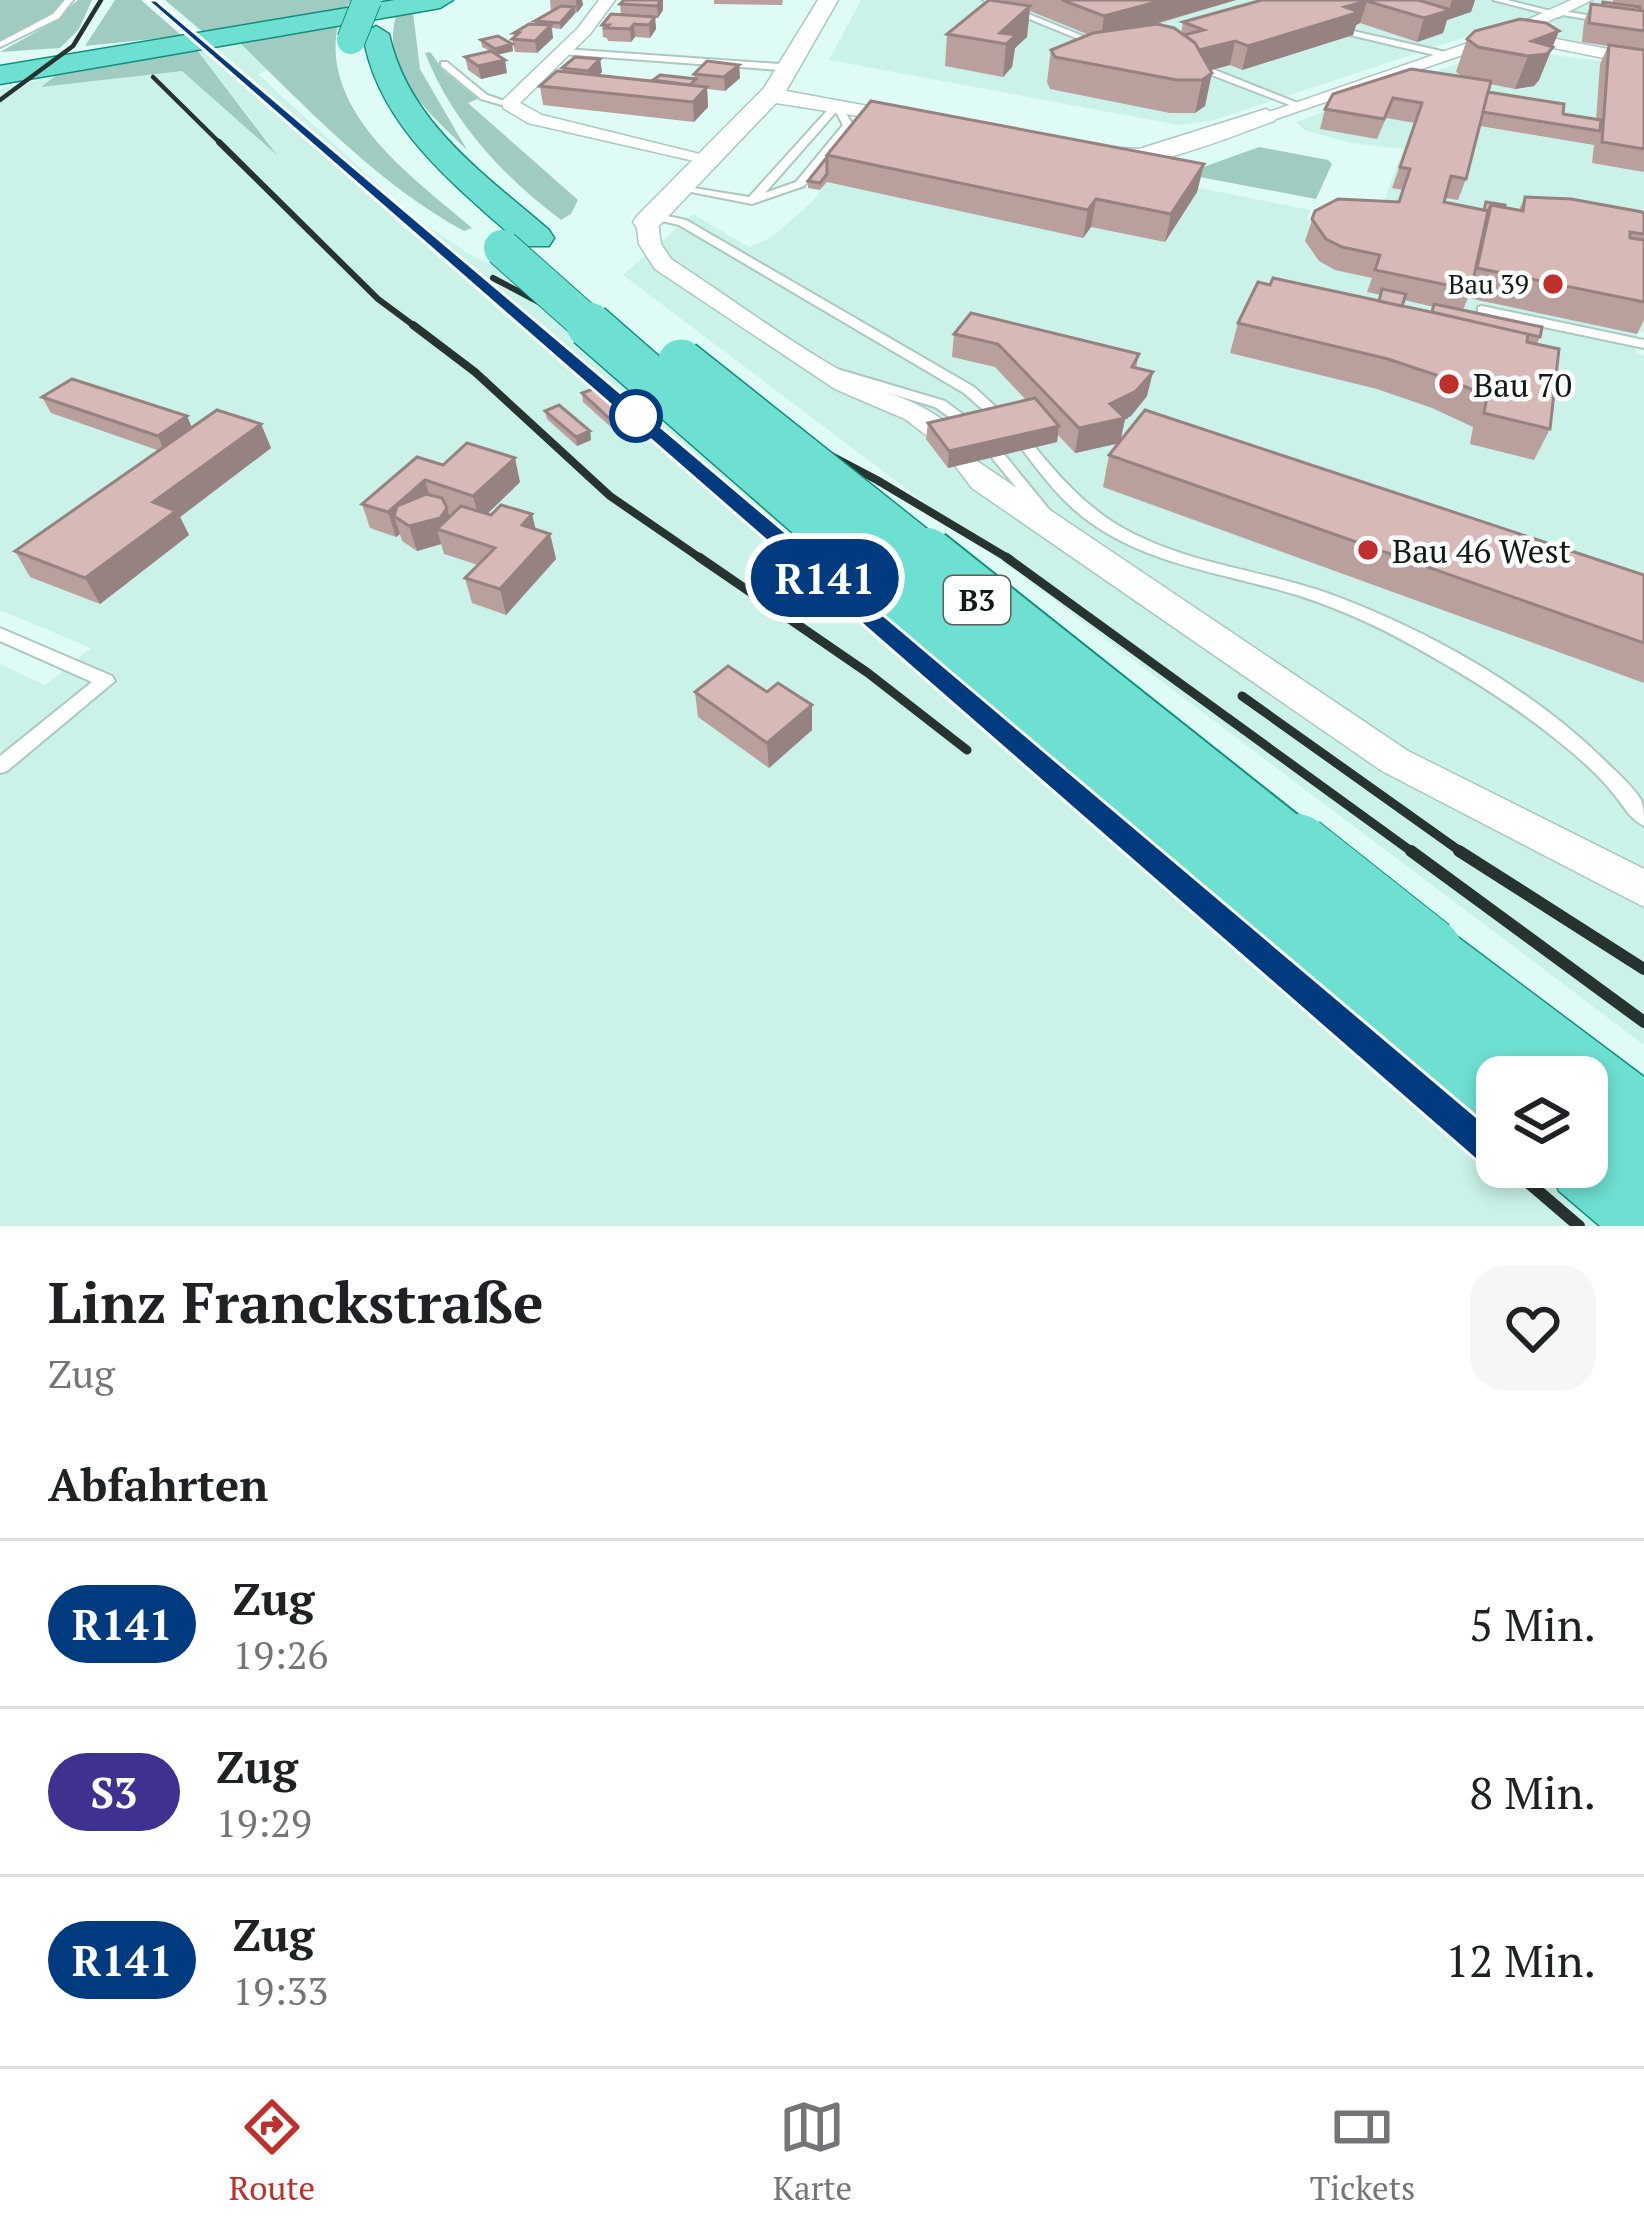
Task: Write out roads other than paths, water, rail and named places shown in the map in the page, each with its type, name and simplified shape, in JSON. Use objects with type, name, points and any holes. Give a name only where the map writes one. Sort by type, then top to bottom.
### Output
[{"type":"main road","points":[[363,37],[368,0]]},
{"type":"main road","points":[[363,37],[396,0]]},
{"type":"main road","points":[[1,49],[191,38],[409,0]]},
{"type":"main road","points":[[0,75],[440,0]]},
{"type":"main road","name":"B3","points":[[363,37],[355,71],[382,124],[519,243],[805,516],[1404,974],[1545,1056]]},
{"type":"main road","name":"B3","points":[[1404,974],[1476,1063]]},
{"type":"main road","name":"B3","points":[[1608,1098],[1644,1126]]},
{"type":"main road","points":[[1608,1180],[1644,1210]]},
{"type":"street","points":[[607,0],[564,52],[508,104],[555,124],[709,162]]},
{"type":"street","points":[[828,0],[794,68],[774,96],[650,219],[650,244],[663,263],[820,368],[915,412],[944,435]]},
{"type":"street","points":[[1074,152],[1141,157],[1509,34],[1584,0]]},
{"type":"street","points":[[1509,34],[1644,61]]},
{"type":"street","points":[[774,96],[940,125]]},
{"type":"street","points":[[980,449],[982,482],[1395,761],[1644,889]]},
{"type":"lane","points":[[1,49],[56,16],[69,0]]},
{"type":"lane","points":[[987,0],[1059,31],[1110,46]]},
{"type":"lane","points":[[1497,0],[1644,27]]},
{"type":"lane","points":[[1034,31],[1059,31]]},
{"type":"lane","points":[[1353,33],[1447,55]]},
{"type":"lane","points":[[564,52],[794,68]]},
{"type":"lane","points":[[444,64],[484,97],[508,104]]},
{"type":"lane","points":[[1212,73],[1298,105]]},
{"type":"lane","points":[[681,189],[752,201],[800,184],[848,125],[837,105],[752,201]]},
{"type":"lane","points":[[650,219],[682,222],[969,389],[1004,422]]},
{"type":"lane","points":[[1482,310],[1644,344]]},
{"type":"lane","points":[[820,368],[940,404],[980,449]]},
{"type":"lane","points":[[1028,449],[1075,502],[1130,539],[1183,561],[1331,601],[1401,633],[1524,706],[1576,742],[1628,794],[1644,818]]},
{"type":"lane","points":[[0,634],[106,681],[0,766]]},
{"type":"railway","points":[[0,100],[73,46],[101,0]]},
{"type":"railway","points":[[152,0],[321,145]]},
{"type":"railway","points":[[153,77],[222,145]]},
{"type":"railway","points":[[219,142],[378,299],[415,326]]},
{"type":"railway","points":[[318,142],[534,328]]},
{"type":"railway","points":[[493,278],[588,328]]},
{"type":"railway","points":[[530,325],[803,560]]},
{"type":"railway","points":[[582,325],[877,480],[1006,557]]},
{"type":"railway","points":[[415,326],[475,372],[610,496],[703,560]]},
{"type":"railway","points":[[699,557],[868,673],[967,750]]},
{"type":"railway","points":[[800,557],[1146,854]]},
{"type":"railway","points":[[1006,557],[1011,560]]},
{"type":"railway","points":[[1006,557],[1415,854]]},
{"type":"railway","points":[[1242,696],[1464,854]]},
{"type":"railway","points":[[1142,851],[1476,1138]]},
{"type":"railway","points":[[1411,851],[1644,1022]]},
{"type":"railway","points":[[1459,851],[1644,969]]},
{"type":"railway","points":[[1535,1188],[1579,1226]]},
{"type":"train","name":"R141","points":[[152,0],[1476,1138]]},
{"type":"place","name":"Bau 39","points":[[1553,284]]},
{"type":"place","name":"Bau 70","points":[[1449,384]]},
{"type":"place","name":"Bau 46 West","points":[[1368,550]]}]
